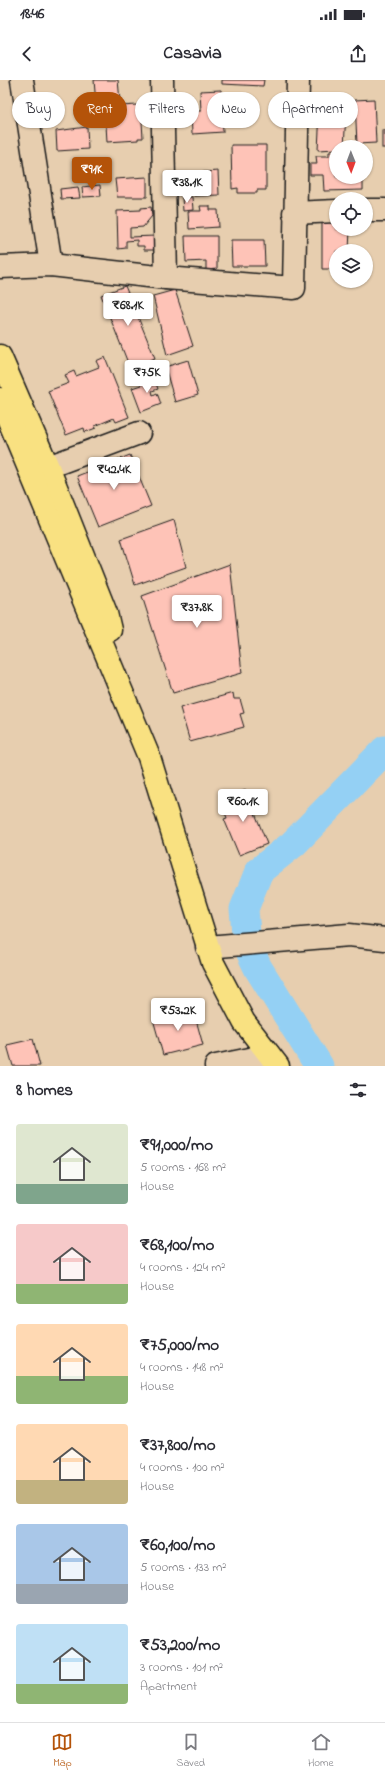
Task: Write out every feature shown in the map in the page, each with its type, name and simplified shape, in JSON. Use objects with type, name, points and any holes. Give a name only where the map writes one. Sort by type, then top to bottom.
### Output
[{"type":"main road","points":[[0,356],[48,467],[106,613],[136,724]]},
{"type":"main road","points":[[3,412],[149,757],[213,963],[244,1022],[274,1060]]},
{"type":"street","points":[[22,80],[50,265]]},
{"type":"street","points":[[162,80],[166,278]]},
{"type":"street","points":[[0,267],[50,265],[166,278],[294,288],[294,213],[298,80]]},
{"type":"street","points":[[373,210],[385,210]]},
{"type":"street","points":[[294,213],[329,211]]},
{"type":"street","points":[[48,467],[139,434]]},
{"type":"street","points":[[208,947],[349,935],[385,939]]},
{"type":"street","points":[[216,1066],[274,1060]]},
{"type":"building","points":[[94,80],[118,80],[119,92],[95,92]]},
{"type":"building","points":[[222,80],[264,80],[263,86],[222,84]]},
{"type":"building","points":[[221,90],[221,92],[207,92],[207,128],[223,128],[223,132],[192,134],[192,128],[199,128],[199,111],[201,111],[200,91]]},
{"type":"building","points":[[374,99],[376,143],[373,143],[373,140],[357,140],[358,100]]},
{"type":"building","points":[[135,105],[135,128],[142,128],[143,138],[138,138],[138,140],[107,142],[106,128],[127,128],[127,106]]},
{"type":"building","points":[[87,128],[88,149],[57,151],[56,131]]},
{"type":"building","points":[[319,128],[345,128],[344,140],[329,140],[329,149],[318,150]]},
{"type":"building","points":[[382,130],[385,130],[385,148],[382,148]]},
{"type":"building","points":[[231,145],[266,145],[266,190],[257,190],[257,193],[238,193],[238,188],[232,189]]},
{"type":"building","points":[[316,156],[329,156],[329,184],[363,184],[363,190],[324,191],[323,175],[310,175],[310,164],[317,164]]},
{"type":"building","points":[[218,171],[219,195],[194,196],[192,173]]},
{"type":"building","points":[[193,176],[193,193],[180,194],[180,177]]},
{"type":"building","points":[[147,177],[147,197],[117,197],[115,179]]},
{"type":"building","points":[[100,185],[101,196],[83,197],[82,187]]},
{"type":"building","points":[[78,187],[80,198],[61,199],[60,189]]},
{"type":"building","points":[[182,197],[192,197],[193,210],[183,211]]},
{"type":"building","points":[[200,206],[210,206],[210,210],[218,210],[219,227],[189,229],[188,211],[201,211]]},
{"type":"building","points":[[151,207],[152,216],[143,227],[130,228],[130,237],[155,236],[156,250],[144,250],[144,246],[137,246],[137,240],[126,241],[126,248],[118,249],[117,211],[141,210],[141,208]]},
{"type":"building","points":[[322,217],[329,218],[329,236],[350,236],[349,244],[329,244],[329,269],[322,269]]},
{"type":"building","points":[[185,236],[217,236],[217,269],[206,270],[206,261],[186,262]]},
{"type":"building","points":[[231,240],[264,240],[265,266],[232,266]]},
{"type":"building","points":[[125,286],[155,358],[130,368],[101,295]]},
{"type":"building","points":[[175,290],[193,346],[167,355],[153,296]]},
{"type":"building","points":[[105,357],[129,417],[116,422],[114,418],[85,432],[84,428],[66,435],[48,391],[69,383],[65,375],[74,371],[76,376],[99,367],[96,361]]},
{"type":"building","points":[[188,360],[198,395],[175,402],[165,367]]},
{"type":"building","points":[[153,375],[158,389],[152,391],[153,395],[157,393],[161,404],[141,412],[132,388],[141,385],[139,380]]},
{"type":"building","points":[[130,455],[151,506],[98,527],[77,476]]},
{"type":"building","points":[[174,520],[186,567],[135,585],[121,539]]},
{"type":"building","points":[[230,564],[242,673],[173,693],[142,596]]},
{"type":"building","points":[[233,693],[234,699],[240,699],[244,713],[240,714],[244,727],[190,742],[180,708]]},
{"type":"building","points":[[246,790],[267,844],[239,855],[224,819],[227,818],[220,800]]},
{"type":"building","points":[[193,1009],[203,1045],[163,1055],[153,1019]]},
{"type":"building","points":[[33,1039],[40,1066],[13,1066],[7,1045]]},
{"type":"waterway","points":[[319,1066],[258,968],[247,945],[244,909],[259,871],[293,844],[385,750]]}]
